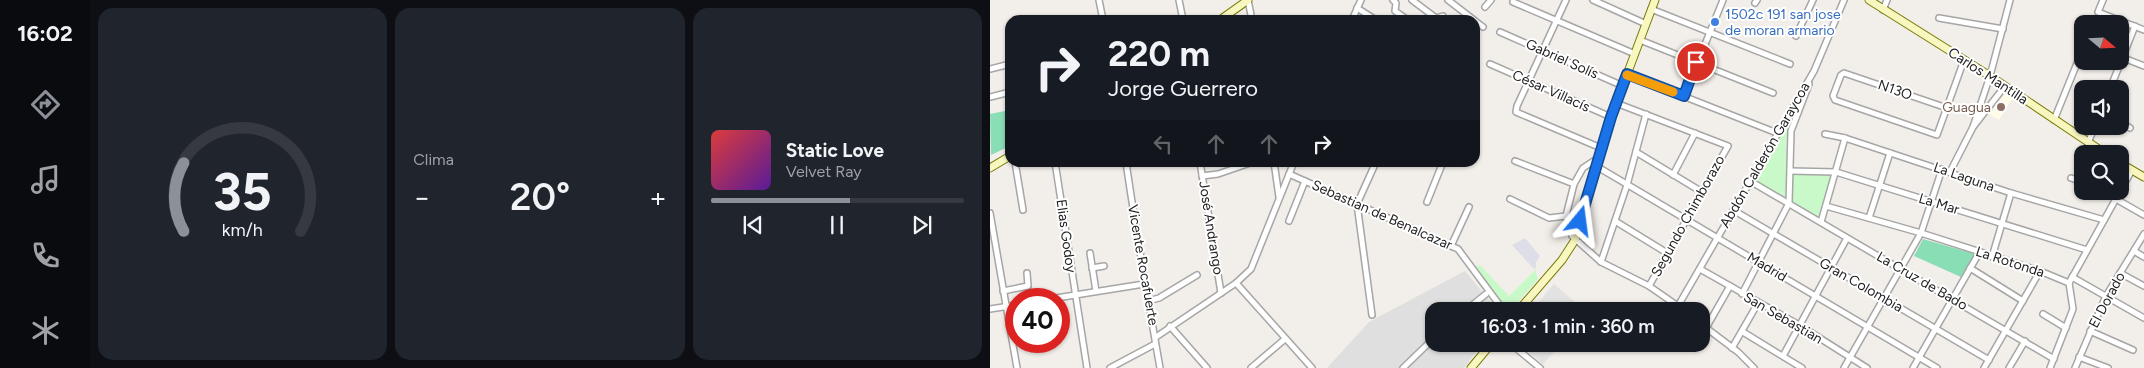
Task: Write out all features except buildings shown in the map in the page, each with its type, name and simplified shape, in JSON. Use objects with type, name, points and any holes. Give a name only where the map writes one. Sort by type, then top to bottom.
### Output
[{"type":"street","points":[[1099,0],[1102,15]]},
{"type":"street","points":[[1179,0],[1182,15]]},
{"type":"street","points":[[1227,15],[1248,0],[1251,15]]},
{"type":"street","points":[[1354,15],[1360,0]]},
{"type":"street","points":[[1393,0],[1396,3],[1395,11],[1401,15]]},
{"type":"street","points":[[1412,0],[1432,15]]},
{"type":"street","points":[[1448,0],[1468,15]]},
{"type":"street","points":[[1485,7],[1491,0]]},
{"type":"street","points":[[1566,0],[1516,110],[1520,115],[1601,148]]},
{"type":"street","points":[[1593,0],[1646,24]]},
{"type":"street","points":[[1526,302],[1562,260],[1575,240],[1611,117],[1655,0]]},
{"type":"street","points":[[1684,96],[1708,32],[1723,0]]},
{"type":"street","points":[[1796,36],[1813,0]]},
{"type":"street","name":"Abdón Calderón Garaycoa","points":[[1680,302],[1814,72],[1844,0]]},
{"type":"street","name":"Carlos Mantilla","points":[[1869,0],[1990,76],[2091,145]]},
{"type":"street","points":[[1883,10],[1887,0]]},
{"type":"street","points":[[1950,172],[1973,127],[1990,76],[2010,0]]},
{"type":"street","points":[[2103,0],[2098,12],[2144,30]]},
{"type":"street","points":[[1513,2],[1635,54]]},
{"type":"street","points":[[1357,8],[1368,15]]},
{"type":"street","points":[[1651,9],[1790,64]]},
{"type":"street","points":[[1939,18],[2003,29]]},
{"type":"street","points":[[2129,40],[2136,26]]},
{"type":"street","name":"Gabriel Solís","points":[[1500,32],[1623,86]]},
{"type":"street","points":[[1640,40],[1773,93]]},
{"type":"street","points":[[1947,108],[1964,60]]},
{"type":"street","points":[[2129,60],[2144,66]]},
{"type":"street","name":"César Villacís","points":[[1490,64],[1611,117]]},
{"type":"street","points":[[990,69],[1005,65]]},
{"type":"street","points":[[2054,120],[2074,70]]},
{"type":"street","points":[[1742,294],[1789,203],[1791,131],[1814,72]]},
{"type":"street","name":"N13O","points":[[1842,73],[1947,108],[1937,135],[1834,98],[1842,73]]},
{"type":"street","points":[[1627,74],[1777,133]]},
{"type":"street","points":[[1973,127],[2005,86]]},
{"type":"street","points":[[990,97],[1005,93]]},
{"type":"street","name":"Segundo Chimborazo","points":[[1616,103],[1728,146],[1649,286]]},
{"type":"street","points":[[1601,262],[1627,185],[1646,114]]},
{"type":"street","points":[[1674,174],[1695,133]]},
{"type":"street","name":"La Laguna","points":[[1825,134],[1845,138],[2011,193],[2104,220]]},
{"type":"street","points":[[2088,143],[2091,135]]},
{"type":"street","points":[[1821,222],[1845,138]]},
{"type":"street","points":[[1636,152],[1702,192]]},
{"type":"street","points":[[1869,218],[1890,153]]},
{"type":"street","points":[[1598,158],[1583,168],[1574,184],[1566,216],[1570,233],[1575,240],[1601,262],[1649,286],[1672,302]]},
{"type":"street","points":[[990,168],[1005,159]]},
{"type":"street","points":[[1515,161],[1574,184]]},
{"type":"street","name":"Madrid","points":[[1596,166],[1937,368]]},
{"type":"street","points":[[1016,167],[1023,210]]},
{"type":"street","name":"Elias Godoy","points":[[1056,167],[1074,295],[1087,368]]},
{"type":"street","name":"Vicente Rocafuerte","points":[[1127,167],[1144,284],[1156,337],[1155,344],[1160,368]]},
{"type":"street","name":"José Andrango","points":[[1201,167],[1221,293]]},
{"type":"street","points":[[1202,176],[1218,174],[1238,167]]},
{"type":"street","points":[[1275,167],[1280,198]]},
{"type":"street","points":[[1156,337],[1236,283],[1253,264],[1292,167]]},
{"type":"street","points":[[1372,315],[1357,204],[1374,167]]},
{"type":"street","points":[[1427,202],[1441,167]]},
{"type":"street","points":[[2129,168],[2144,177]]},
{"type":"street","points":[[1844,368],[1921,233],[1942,169]]},
{"type":"street","points":[[2129,175],[2132,170]]},
{"type":"street","name":"La Mar","points":[[1790,171],[1836,172],[2087,250]]},
{"type":"street","name":"Sebastian de Benalcazar","points":[[1276,176],[1288,176],[1305,181],[1458,249],[1497,302]]},
{"type":"street","points":[[1289,221],[1305,181]]},
{"type":"street","name":"La Cruz de Bado","points":[[1750,181],[1953,298],[2054,359]]},
{"type":"street","points":[[1992,258],[2011,193]]},
{"type":"street","points":[[1510,199],[1549,218],[1566,216]]},
{"type":"street","points":[[2050,368],[2074,305],[2069,283],[2115,200]]},
{"type":"street","points":[[2118,200],[2144,215]]},
{"type":"street","name":"La Rotonda","points":[[1826,206],[1921,233],[1992,258],[2040,271],[2069,283]]},
{"type":"street","points":[[1451,246],[1469,207]]},
{"type":"street","name":"Gran Colombia","points":[[1733,210],[1989,360]]},
{"type":"street","points":[[990,213],[1005,301]]},
{"type":"street","points":[[1616,221],[1668,253]]},
{"type":"street","name":"El Dorado","points":[[2075,368],[2106,296],[2144,234]]},
{"type":"street","points":[[1783,356],[1847,238]]},
{"type":"street","points":[[2134,251],[2144,257]]},
{"type":"street","points":[[1090,253],[1096,291]]},
{"type":"street","points":[[1913,368],[1979,253]]},
{"type":"street","points":[[1092,268],[1104,266]]},
{"type":"street","points":[[1970,268],[2023,301]]},
{"type":"street","name":"San Sebastian","points":[[1700,269],[1799,325],[1866,368]]},
{"type":"street","points":[[1984,368],[2040,271]]},
{"type":"street","points":[[1003,291],[1028,286],[1027,273]]},
{"type":"street","points":[[2120,273],[2144,286]]},
{"type":"street","points":[[1148,301],[1159,298],[1197,275]]},
{"type":"street","points":[[2072,277],[2144,318]]},
{"type":"street","points":[[1236,283],[1312,368]]},
{"type":"street","points":[[1070,296],[1144,284]]},
{"type":"street","points":[[1710,316],[1730,286]]},
{"type":"street","points":[[1476,302],[1486,294]]},
{"type":"street","points":[[1732,348],[1743,332],[1758,303]]},
{"type":"street","points":[[990,309],[1005,306]]},
{"type":"street","points":[[2043,314],[2066,328]]},
{"type":"street","points":[[1170,326],[1207,368]]},
{"type":"street","points":[[1710,331],[1754,368]]},
{"type":"street","points":[[2090,331],[2133,350]]},
{"type":"street","points":[[1743,332],[1802,368]]},
{"type":"street","points":[[1251,368],[1286,339]]},
{"type":"street","points":[[2009,368],[2025,341]]},
{"type":"street","points":[[1110,368],[1155,344]]},
{"type":"street","points":[[1403,368],[1425,347]]},
{"type":"street","points":[[1471,368],[1484,352]]},
{"type":"street","points":[[1521,352],[1540,368]]},
{"type":"street","points":[[1014,353],[1017,368]]},
{"type":"street","points":[[2079,357],[2108,368]]},
{"type":"shaded area","name":"Guagua","points":[[2003,93],[2012,99],[1999,120],[1990,115]]},
{"type":"shaded area","points":[[1525,238],[1540,256],[1534,269],[1512,245]]},
{"type":"shaded area","points":[[1465,271],[1491,302],[1425,302],[1425,352],[1476,352],[1464,368],[1327,368],[1369,322]]},
{"type":"shaded area","points":[[1554,284],[1575,302],[1539,302]]},
{"type":"shaded area","points":[[1529,352],[1554,352],[1543,364]]},
{"type":"green space","points":[[1799,103],[1786,142],[1786,199],[1753,180]]},
{"type":"green space","points":[[1005,111],[1005,148],[991,155],[990,114]]},
{"type":"green space","points":[[1792,172],[1833,174],[1820,218],[1791,202]]},
{"type":"green space","points":[[1923,239],[1975,254],[1961,277],[1914,256]]},
{"type":"green space","points":[[1480,265],[1509,296],[1535,270],[1538,279],[1518,302],[1496,302],[1485,292],[1472,268]]},
{"type":"slow traffic","points":[[1627,75],[1673,92]]},
{"type":"place","name":"1502c 191 san jose de moran armario","points":[[1715,22]]},
{"type":"place","name":"Guagua","points":[[2001,107]]},
{"type":"route","points":[[1580,221],[1611,117],[1627,74],[1684,96],[1696,62]]}]
